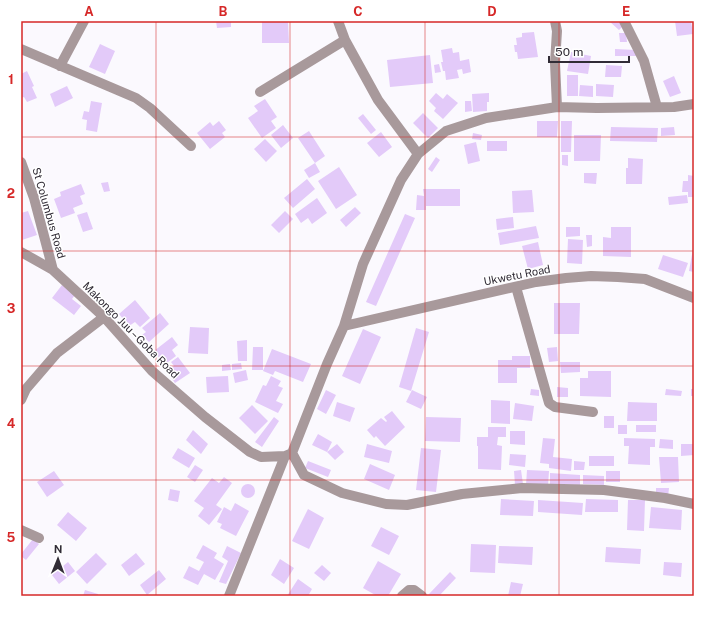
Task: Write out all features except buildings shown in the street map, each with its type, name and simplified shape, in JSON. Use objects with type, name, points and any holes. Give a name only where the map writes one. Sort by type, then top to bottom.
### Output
[{"type":"street","points":[[60,66],[84,21]]},
{"type":"street","points":[[338,21],[345,40],[378,100],[418,154]]},
{"type":"street","points":[[555,21],[557,31],[557,107]]},
{"type":"street","points":[[624,21],[644,61],[657,107]]},
{"type":"street","points":[[260,92],[345,40]]},
{"type":"street","points":[[21,49],[136,98],[150,108],[191,146]]},
{"type":"street","points":[[228,596],[344,326],[363,264],[400,180],[418,154],[446,131],[486,118],[557,107],[674,107],[694,104]]},
{"type":"street","name":"St Columbus Road","points":[[21,162],[34,198],[53,270]]},
{"type":"street","name":"Makongo Juu – Goba Road","points":[[21,252],[53,270],[104,317],[152,371],[205,417],[250,452],[261,457],[288,455]]},
{"type":"street","name":"Ukwetu Road","points":[[344,326],[536,282],[566,278],[591,276],[645,279],[694,298]]},
{"type":"street","points":[[516,287],[549,403],[555,407],[593,412]]},
{"type":"street","points":[[21,400],[26,389],[57,353],[104,317]]},
{"type":"street","points":[[288,455],[304,475],[342,493],[386,504],[407,505],[462,494],[522,488],[604,490],[665,498],[694,504]]},
{"type":"street","points":[[21,530],[39,538]]},
{"type":"street","points":[[402,596],[409,590],[414,590],[422,596]]}]
